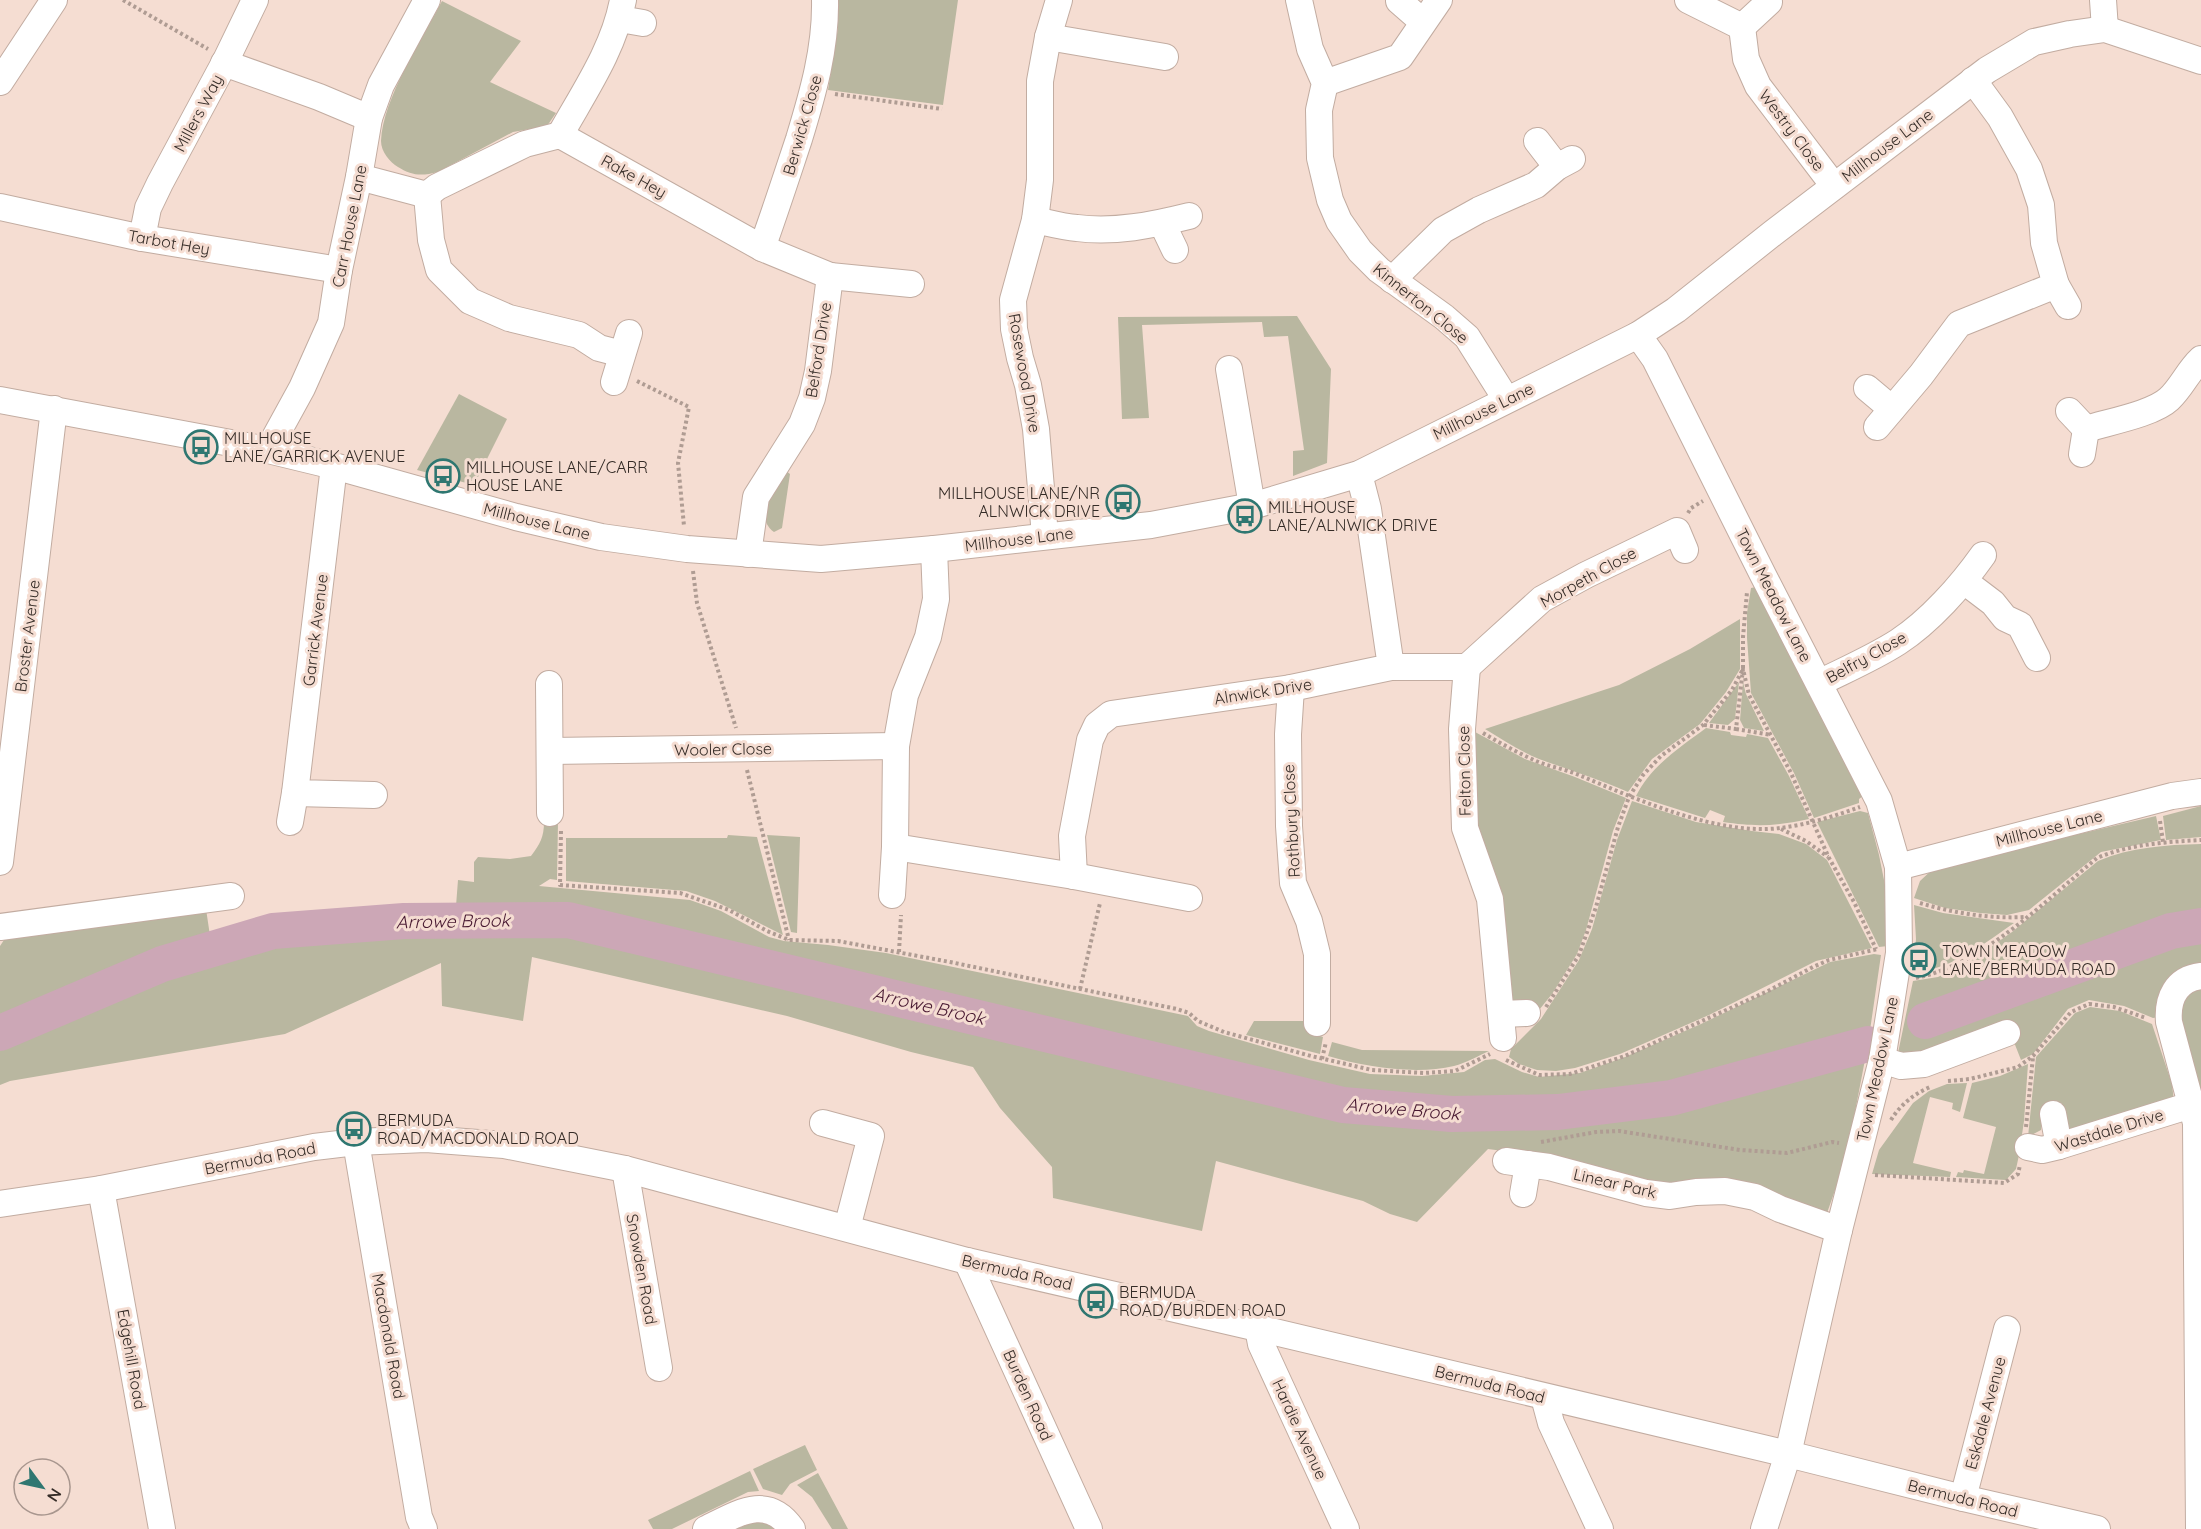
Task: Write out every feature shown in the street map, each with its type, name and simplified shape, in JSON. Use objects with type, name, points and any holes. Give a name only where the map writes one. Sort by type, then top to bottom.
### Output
[{"type":"street","points":[[0,82],[54,0]]},
{"type":"street","points":[[225,62],[255,0]]},
{"type":"street","name":"Carr House Lane","points":[[268,450],[302,388],[331,323],[369,118],[381,86],[427,0]]},
{"type":"street","name":"Berwick Close","points":[[762,248],[813,92],[823,39],[825,0]]},
{"type":"street","name":"Rosewood Drive","points":[[1045,536],[1036,429],[1014,329],[1013,300],[1035,220],[1040,180],[1040,81],[1048,37],[1059,0]]},
{"type":"street","points":[[1299,0],[1310,49],[1324,83],[1400,57],[1439,0]]},
{"type":"street","points":[[1688,0],[1742,27],[1769,2]]},
{"type":"street","points":[[2103,0],[2105,29]]},
{"type":"street","points":[[1399,1],[1423,22]]},
{"type":"street","points":[[427,195],[437,187],[525,144],[560,135],[628,14]]},
{"type":"street","name":"Westry Close","points":[[1742,27],[1746,59],[1758,86],[1834,186]]},
{"type":"street","name":"Millhouse Lane","points":[[0,400],[268,450],[516,517],[580,532],[687,549],[821,559],[1151,525],[1252,506],[1359,474],[1638,335],[1676,310],[1986,70],[2034,42],[2105,29],[2201,61]]},
{"type":"street","points":[[1048,37],[1165,57]]},
{"type":"street","name":"Millers Way","points":[[142,238],[148,208],[225,62],[369,118]]},
{"type":"street","points":[[1867,388],[1884,418],[1922,375],[1959,324],[2062,295],[2044,243],[2041,205],[2029,169],[2000,117],[1973,80]]},
{"type":"street","name":"Kinnerton Close","points":[[1324,83],[1319,110],[1320,158],[1330,200],[1339,221],[1360,251],[1392,280],[1444,317],[1467,338],[1506,399]]},
{"type":"street","name":"Rake Hey","points":[[560,135],[762,248],[830,276],[911,284]]},
{"type":"street","points":[[1392,280],[1443,230],[1479,210],[1536,185],[1565,163],[1537,141]]},
{"type":"street","points":[[359,177],[427,195]]},
{"type":"street","points":[[427,195],[431,240],[439,270],[470,301],[509,318],[579,335],[621,360]]},
{"type":"street","name":"Tarbot Hey","points":[[0,207],[142,238],[339,270]]},
{"type":"street","points":[[1035,220],[1077,228],[1109,229],[1162,223],[1189,216]]},
{"type":"street","points":[[1162,223],[1175,250]]},
{"type":"street","name":"Belford Drive","points":[[748,554],[756,497],[802,424],[812,398],[818,371],[830,276]]},
{"type":"street","name":"Town Meadow Lane","points":[[1638,335],[1655,359],[1879,801],[1898,867],[1900,897],[1887,951],[1895,982],[1882,1060],[1856,1138],[1853,1174],[1788,1454],[1764,1529]]},
{"type":"street","points":[[2082,454],[2078,420],[2154,408],[2168,400],[2192,367],[2201,359]]},
{"type":"street","points":[[1229,369],[1252,506]]},
{"type":"street","name":"Broster Avenue","points":[[0,862],[54,410]]},
{"type":"street","name":"Garrick Avenue","points":[[290,822],[334,466]]},
{"type":"street","points":[[1359,474],[1368,509],[1391,667],[1467,667]]},
{"type":"street","name":"Morpeth Close","points":[[1467,667],[1542,599],[1586,575],[1681,540]]},
{"type":"street","points":[[892,895],[896,746],[905,695],[928,637],[936,599],[934,549]]},
{"type":"street","name":"Belfry Close","points":[[1819,683],[1898,642],[1914,631],[1964,581],[1983,555]]},
{"type":"street","points":[[1964,581],[1993,603],[2005,618],[2019,625],[2037,658]]},
{"type":"street","name":"Alnwick Drive","points":[[1074,876],[1072,836],[1090,740],[1097,725],[1111,714],[1291,688],[1391,667]]},
{"type":"street","name":"Felton Close","points":[[1467,667],[1462,729],[1465,828],[1490,899],[1500,1041]]},
{"type":"street","points":[[549,684],[550,751],[556,819]]},
{"type":"street","name":"Rothbury Close","points":[[1291,688],[1288,734],[1290,849],[1293,883],[1309,921],[1317,954],[1317,1023]]},
{"type":"street","name":"Wooler Close","points":[[550,751],[896,746]]},
{"type":"street","name":"Millhouse Lane","points":[[1898,867],[2165,798],[2201,792]]},
{"type":"street","points":[[295,793],[374,795]]},
{"type":"street","points":[[895,847],[1074,876],[1189,898]]},
{"type":"street","points":[[0,927],[231,896]]},
{"type":"street","points":[[2199,1529],[2196,1118],[2170,1025],[2168,1009],[2177,986],[2187,978],[2201,976]]},
{"type":"street","points":[[1500,1041],[1534,1013]]},
{"type":"street","points":[[1882,1060],[1901,1066],[1924,1064],[2007,1033]]},
{"type":"street","points":[[2053,1114],[2059,1146]]},
{"type":"street","name":"Wastdale Drive","points":[[2025,1151],[2042,1150],[2196,1118]]},
{"type":"street","points":[[823,1123],[871,1136],[847,1228]]},
{"type":"street","name":"Bermuda Road","points":[[0,1204],[101,1189],[314,1147],[356,1142],[426,1139],[504,1145],[625,1169],[967,1261],[1258,1328],[2097,1529]]},
{"type":"street","name":"Macdonald Road","points":[[356,1142],[419,1517],[424,1529]]},
{"type":"street","points":[[1523,1194],[1524,1156]]},
{"type":"street","name":"Linear Park","points":[[1524,1156],[1549,1167],[1646,1192],[1670,1196],[1725,1191],[1755,1197],[1780,1209],[1839,1230]]},
{"type":"street","name":"Snowden Road","points":[[625,1169],[659,1368]]},
{"type":"street","name":"Edgehill Road","points":[[101,1189],[162,1529]]},
{"type":"street","name":"Burden Road","points":[[967,1261],[1089,1529]]},
{"type":"street","name":"Hardie Avenue","points":[[1258,1328],[1261,1344],[1346,1529]]},
{"type":"street","name":"Eskdale Avenue","points":[[1963,1498],[2007,1329]]},
{"type":"street","points":[[1544,1397],[1551,1422],[1600,1529]]},
{"type":"street","points":[[706,1529],[753,1508],[771,1510],[784,1518],[792,1529]]},
{"type":"path","points":[[123,0],[225,62]]},
{"type":"path","points":[[813,92],[942,109]]},
{"type":"path","points":[[621,360],[689,406],[678,463],[687,549]]},
{"type":"path","points":[[1681,540],[1691,508],[1722,490]]},
{"type":"path","points":[[1736,729],[1743,669],[1745,599],[1750,581],[1763,575]]},
{"type":"path","points":[[1534,1013],[1555,996],[1579,955],[1596,907],[1629,796],[1643,775],[1661,756],[1703,725],[1732,690],[1743,669]]},
{"type":"path","points":[[556,819],[560,885],[680,893],[729,910],[789,940],[838,941],[900,952],[1177,1009],[1189,1013],[1198,1021],[1244,1038],[1372,1070],[1424,1073],[1455,1071],[1500,1041],[1539,1075],[1570,1074],[1625,1056],[1768,991],[1813,966],[1887,951],[1854,902],[1829,858],[1771,735],[1749,695],[1743,669]]},
{"type":"path","points":[[1703,725],[1771,735]]},
{"type":"path","points":[[1462,729],[1478,730],[1536,761],[1571,772],[1629,796],[1728,826],[1780,828],[1879,801]]},
{"type":"path","points":[[1780,828],[1806,841],[1829,858]]},
{"type":"path","points":[[1895,982],[1937,974],[1972,956],[2025,917],[2097,858],[2154,843],[2201,840]]},
{"type":"path","points":[[1080,989],[1105,882]]},
{"type":"path","points":[[892,895],[902,905],[900,952]]},
{"type":"path","points":[[1900,897],[1944,910],[1980,916],[2025,917]]},
{"type":"path","points":[[1942,1082],[2018,1067],[2033,1056],[2071,1012],[2089,1004],[2114,1007],[2170,1025]]},
{"type":"path","points":[[1853,1174],[2004,1183],[2018,1174],[2025,1151],[2033,1056]]},
{"type":"path","points":[[1524,1156],[1596,1132],[1619,1131],[1740,1150],[1787,1153],[1832,1142],[1882,1136],[1896,1112],[1917,1093],[1934,1085]]},
{"type":"shaded area","points":[[838,0],[958,0],[943,105],[828,90],[838,28]]},
{"type":"shaded area","points":[[442,1],[521,41],[490,82],[556,113],[547,126],[513,132],[438,172],[417,174],[398,167],[386,156],[381,141],[383,124],[405,69]]},
{"type":"shaded area","points":[[1297,316],[1331,369],[1327,463],[1293,476],[1293,451],[1304,450],[1288,336],[1264,337],[1262,322],[1142,325],[1149,418],[1122,419],[1118,317]]},
{"type":"shaded area","points":[[459,394],[507,419],[474,485],[417,470]]},
{"type":"shaded area","points":[[786,471],[790,474],[782,528],[774,532],[765,518],[765,510],[776,485]]},
{"type":"shaded area","points":[[1756,587],[1863,796],[1859,799],[1859,803],[1814,818],[1794,773],[1751,693],[1747,613],[1751,588]]},
{"type":"shaded area","points":[[1740,619],[1740,669],[1726,692],[1700,724],[1652,759],[1628,792],[1539,759],[1485,729],[1619,685],[1690,649]]},
{"type":"shaded area","points":[[1739,682],[1735,719],[1728,725],[1709,723]]},
{"type":"shaded area","points":[[1743,682],[1746,694],[1764,731],[1744,728],[1740,720]]},
{"type":"shaded area","points":[[1706,728],[1730,732],[1731,735],[1746,737],[1747,734],[1768,738],[1809,819],[1766,825],[1723,822],[1725,816],[1710,810],[1705,818],[1636,796],[1642,785],[1658,767],[1676,750]]},
{"type":"shaded area","points":[[1475,732],[1525,759],[1626,798],[1613,831],[1586,930],[1577,954],[1552,994],[1535,1015],[1510,999],[1473,817]]},
{"type":"shaded area","points":[[1632,801],[1696,822],[1779,834],[1806,844],[1827,860],[1872,948],[1816,961],[1709,1015],[1620,1054],[1575,1068],[1556,1071],[1537,1070],[1519,1064],[1509,1057],[1511,1049],[1541,1019],[1579,960],[1592,929],[1617,840]]},
{"type":"shaded area","points":[[2201,806],[2201,837],[2166,840],[2163,816]]},
{"type":"shaded area","points":[[1860,811],[1868,813],[1879,855],[1886,890],[1888,946],[1879,947],[1817,822]]},
{"type":"shaded area","points":[[2156,816],[2161,840],[2101,852],[2029,910],[2007,915],[1980,913],[1945,908],[1914,898],[1920,881],[1934,868]]},
{"type":"shaded area","points":[[544,822],[558,822],[557,880],[550,879],[539,886],[690,900],[721,911],[769,937],[784,941],[886,953],[1188,1016],[1197,1026],[1209,1031],[1309,1060],[1370,1074],[1422,1076],[1464,1072],[1485,1060],[1495,1059],[1522,1072],[1539,1077],[1580,1073],[1625,1057],[1701,1024],[1830,962],[1874,954],[1881,955],[1868,1044],[1846,1159],[1827,1213],[1661,1186],[1542,1156],[1488,1149],[1417,1222],[1390,1214],[1363,1201],[1216,1161],[1202,1231],[1053,1198],[1052,1167],[1000,1108],[973,1067],[911,1052],[787,1016],[532,957],[523,1021],[442,1006],[441,963],[285,1034],[10,1081],[0,1085],[0,946],[4,940],[18,931],[206,909],[212,949],[251,938],[251,927],[303,915],[352,908],[456,906],[458,880],[474,882],[474,862],[478,857],[510,859],[531,856],[541,840]]},
{"type":"shaded area","points":[[728,835],[757,837],[783,935],[715,901],[686,891],[566,881],[566,838],[727,838]]},
{"type":"shaded area","points":[[767,835],[800,837],[797,933],[791,932]]},
{"type":"shaded area","points":[[2201,844],[2201,968],[2159,1017],[2153,1018],[2124,1006],[2089,1000],[2068,1009],[2033,1054],[2021,1060],[2012,1037],[1914,1056],[1898,1053],[1913,981],[1938,977],[1972,960],[2012,932],[2098,861],[2136,850]]},
{"type":"shaded area","points":[[1914,905],[1943,913],[2014,923],[1978,948],[1955,960],[1943,966],[1913,974],[1916,939]]},
{"type":"shaded area","points":[[2201,987],[2201,1102],[2186,1052],[2179,1013],[2183,998],[2191,991]]},
{"type":"shaded area","points":[[2090,1007],[2120,1011],[2152,1024],[2172,1084],[2174,1102],[2080,1132],[2068,1129],[2042,1109],[2041,1130],[2028,1137],[2036,1057],[2075,1013]]},
{"type":"shaded area","points":[[1254,1021],[1304,1021],[1308,1032],[1323,1037],[1320,1054],[1246,1035]]},
{"type":"shaded area","points":[[1332,1042],[1362,1050],[1489,1051],[1454,1066],[1407,1070],[1374,1066],[1328,1056]]},
{"type":"shaded area","points":[[2028,1064],[2024,1121],[2016,1169],[2006,1180],[1956,1177],[1958,1172],[1963,1173],[1964,1170],[1984,1174],[1996,1127],[1963,1118],[1972,1083],[2000,1076]]},
{"type":"shaded area","points":[[1967,1083],[1960,1112],[1952,1109],[1953,1103],[1930,1097],[1913,1163],[1951,1172],[1950,1177],[1872,1174],[1879,1150],[1913,1103],[1929,1091],[1947,1084]]},
{"type":"shaded area","points":[[805,1445],[817,1470],[790,1484],[782,1495],[763,1489],[753,1469]]},
{"type":"shaded area","points":[[750,1471],[759,1491],[748,1492],[672,1529],[653,1529],[648,1520]]},
{"type":"shaded area","points":[[818,1473],[848,1529],[832,1529],[812,1497],[797,1485]]},
{"type":"shaded area","points":[[768,1518],[783,1529],[735,1529],[753,1520]]},
{"type":"waterway","name":"Arrowe Brook","points":[[0,1033],[162,964],[273,931],[404,921],[568,920],[1343,1105],[1452,1114],[1558,1112],[1671,1098],[1868,1044]]},
{"type":"waterway","name":"Arrowe Brook","points":[[1925,1021],[2171,931],[2201,926]]},
{"type":"place","name":"MILLHOUSE LANE/GARRICK AVENUE","points":[[201,447]]},
{"type":"place","name":"MILLHOUSE LANE/CARR HOUSE LANE","points":[[443,476]]},
{"type":"place","name":"MILLHOUSE LANE/NR ALNWICK DRIVE","points":[[1123,502]]},
{"type":"place","name":"MILLHOUSE LANE/ALNWICK DRIVE","points":[[1245,516]]},
{"type":"place","name":"TOWN MEADOW LANE/BERMUDA ROAD","points":[[1919,960]]},
{"type":"place","name":"BERMUDA ROAD/MACDONALD ROAD","points":[[354,1129]]},
{"type":"place","name":"BERMUDA ROAD/BURDEN ROAD","points":[[1096,1301]]}]
